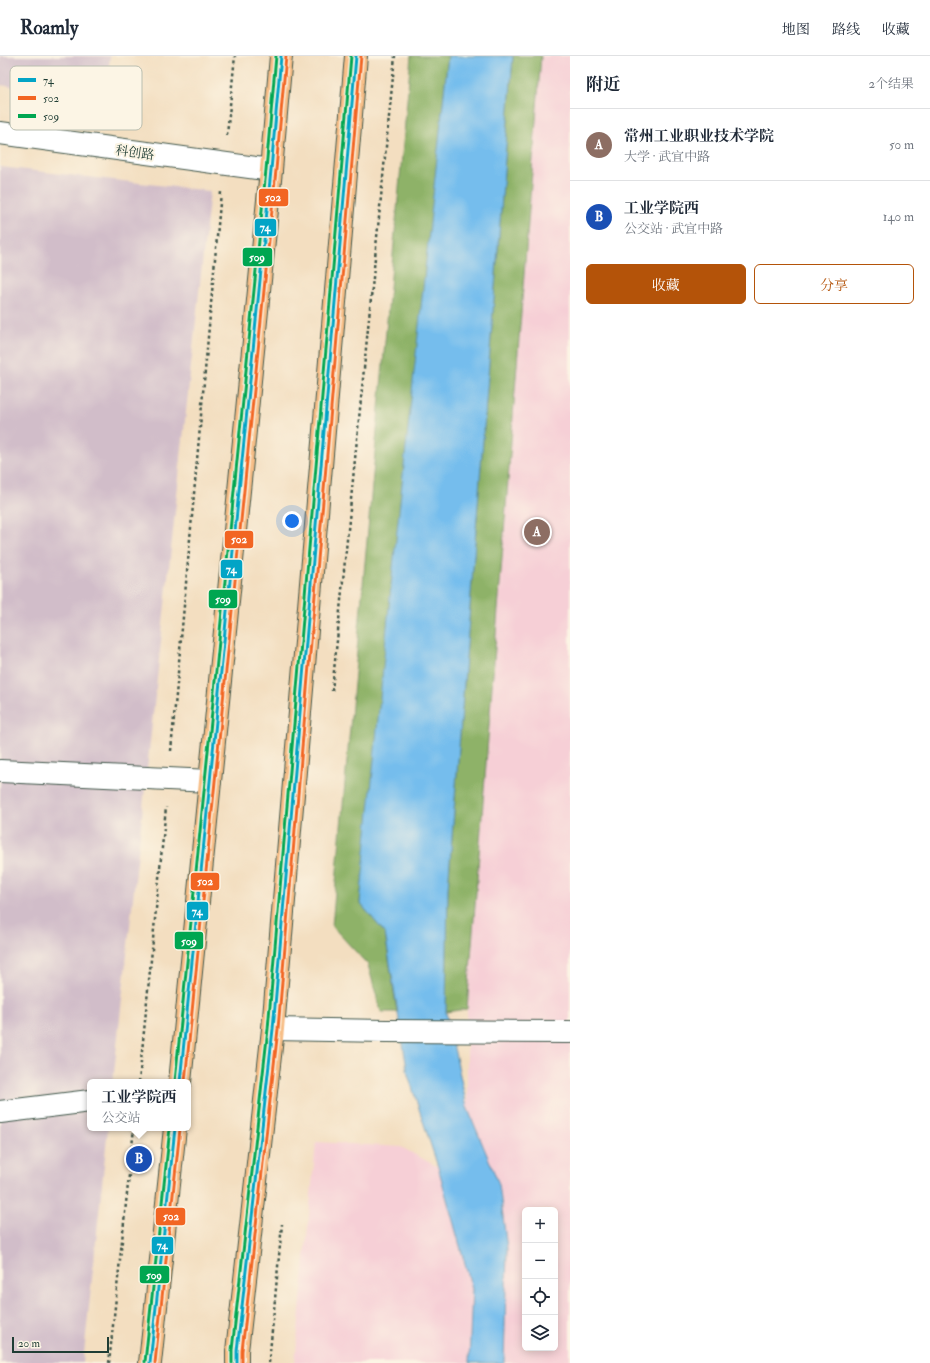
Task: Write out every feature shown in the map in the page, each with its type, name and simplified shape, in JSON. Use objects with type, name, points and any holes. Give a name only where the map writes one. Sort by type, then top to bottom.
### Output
[{"type":"main road","points":[[180,1079],[280,56]]},
{"type":"main road","points":[[236,1359],[273,1029],[356,56]]},
{"type":"main road","points":[[150,1363],[175,1131]]},
{"type":"street","name":"科创路","points":[[0,134],[270,170]]},
{"type":"street","points":[[0,771],[210,781]]},
{"type":"street","points":[[273,1029],[570,1032]]},
{"type":"street","points":[[0,1112],[87,1100]]},
{"type":"path","points":[[139,1079],[169,779],[235,56]]},
{"type":"path","points":[[332,698],[395,56]]},
{"type":"path","points":[[109,1363],[134,1131]]},
{"type":"path","points":[[269,1363],[282,1220]]},
{"type":"shaded area","points":[[0,56],[110,56],[109,66],[10,66],[10,86],[0,85]]},
{"type":"shaded area","points":[[541,56],[570,56],[570,1363],[504,1363],[507,1249],[499,1184],[467,1107],[467,1009]]},
{"type":"shaded area","points":[[0,167],[210,191],[113,1079],[87,1079],[87,1131],[108,1131],[83,1363],[0,1363]]},
{"type":"shaded area","points":[[316,1142],[401,1147],[438,1167],[472,1289],[469,1363],[295,1363]]},
{"type":"green space","points":[[411,56],[448,56],[360,903],[385,933],[397,1012],[381,1012],[368,965],[332,926]]},
{"type":"green space","points":[[513,56],[541,56],[467,1009],[446,1012],[448,888]]},
{"type":"water","points":[[448,56],[513,56],[448,888],[446,1012],[467,1107],[499,1184],[507,1249],[504,1363],[469,1363],[472,1289],[438,1167],[408,1075],[385,933],[360,903],[391,586]]},
{"type":"transit line","name":"509","points":[[175,1079],[266,170],[276,56]]},
{"type":"transit line","name":"74","points":[[180,1079],[271,170],[281,56]]},
{"type":"transit line","name":"502","points":[[185,1079],[276,170],[286,56]]},
{"type":"transit line","name":"509","points":[[232,1363],[232,1350],[268,1029],[351,56]]},
{"type":"transit line","name":"74","points":[[237,1363],[237,1351],[273,1029],[356,56]]},
{"type":"transit line","name":"502","points":[[242,1363],[242,1351],[278,1029],[361,56]]},
{"type":"transit line","name":"509","points":[[145,1362],[170,1131]]},
{"type":"transit line","name":"74","points":[[150,1363],[175,1131]]},
{"type":"transit line","name":"502","points":[[155,1363],[180,1131]]},
{"type":"place","name":"常州工业职业技术学院","points":[[537,532]]},
{"type":"place","name":"工业学院西","points":[[139,1159]]}]
